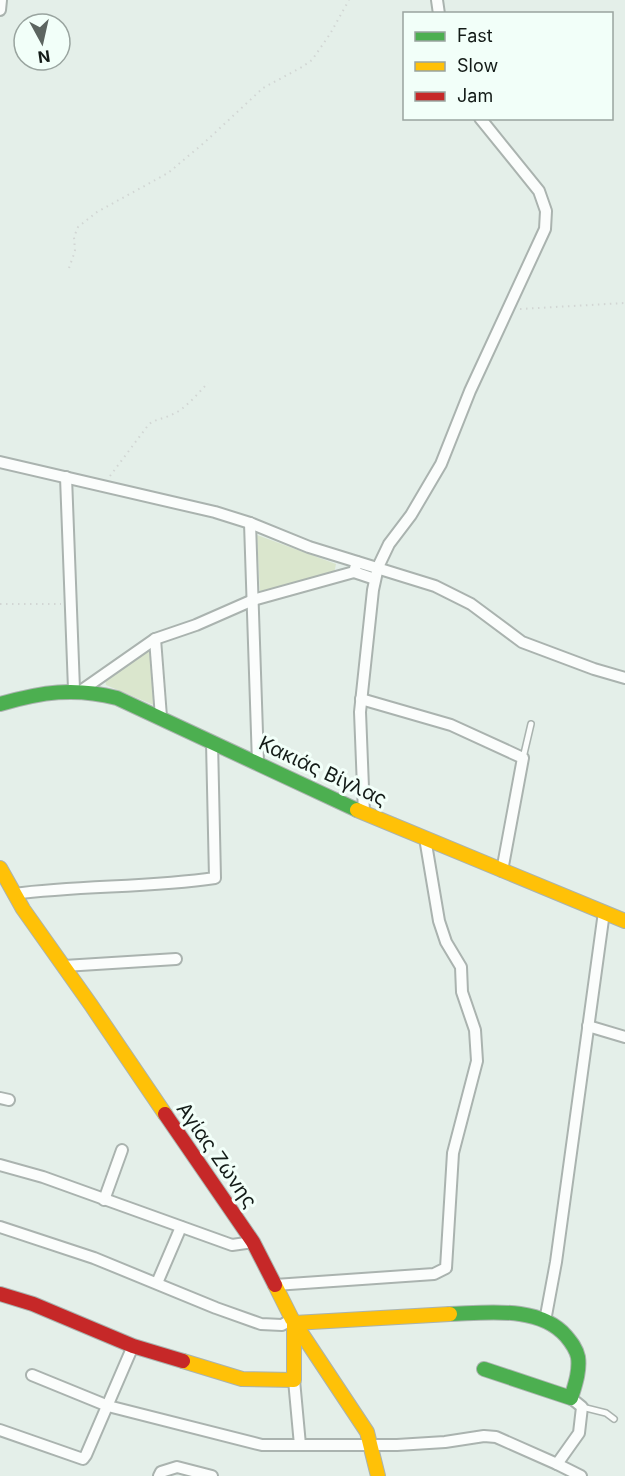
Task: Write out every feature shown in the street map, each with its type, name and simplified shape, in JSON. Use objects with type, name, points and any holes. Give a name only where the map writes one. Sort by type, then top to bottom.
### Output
[{"type":"street","points":[[0,10],[1,0]]},
{"type":"street","points":[[364,813],[361,699],[378,567],[389,544],[411,514],[441,464],[470,392],[545,229],[546,211],[539,191],[482,120]]},
{"type":"street","points":[[0,462],[215,512],[250,523],[309,547],[355,567],[375,579]]},
{"type":"street","points":[[66,477],[70,604],[78,689],[155,639],[196,625],[253,600],[355,567],[378,567],[417,579],[471,604],[522,642],[625,678]]},
{"type":"street","points":[[250,523],[258,763]]},
{"type":"street","points":[[155,639],[160,717]]},
{"type":"street","name":"Κακιάς Βίγλας","points":[[0,704],[27,696],[78,689],[117,698],[364,813],[625,921]]},
{"type":"street","points":[[361,699],[451,725],[523,758],[502,871]]},
{"type":"street","points":[[7,887],[53,890],[172,885],[215,878],[212,742]]},
{"type":"street","points":[[275,1285],[434,1274],[446,1268],[453,1153],[477,1061],[475,1030],[462,992],[461,967],[446,942],[439,921],[425,838]]},
{"type":"street","name":"Αγίας Ζώνης","points":[[0,867],[7,887],[88,998],[104,1025],[253,1242],[293,1321],[367,1432],[378,1476]]},
{"type":"street","points":[[545,1322],[556,1262],[604,912]]},
{"type":"street","points":[[64,966],[176,959]]},
{"type":"street","points":[[588,1026],[625,1037]]},
{"type":"street","points":[[104,1200],[122,1150]]},
{"type":"street","points":[[0,1165],[43,1177],[232,1245],[253,1242]]},
{"type":"street","points":[[0,1227],[86,1255],[261,1324],[282,1325],[293,1321],[477,1313],[507,1313],[540,1318],[566,1335],[577,1351],[579,1433],[557,1464]]},
{"type":"street","points":[[157,1283],[182,1227]]},
{"type":"street","points":[[0,1294],[33,1304],[133,1346],[242,1378],[294,1380]]},
{"type":"street","points":[[293,1321],[294,1380],[300,1445]]},
{"type":"street","points":[[0,1430],[83,1460],[133,1346]]},
{"type":"street","points":[[484,1369],[577,1403]]},
{"type":"street","points":[[32,1375],[108,1406],[262,1445],[371,1446],[445,1442],[484,1436],[496,1437],[581,1476]]},
{"type":"street","points":[[159,1476],[161,1472],[177,1467],[212,1476]]},
{"type":"lane","points":[[523,758],[531,724]]},
{"type":"lane","points":[[577,1403],[606,1413],[614,1419]]},
{"type":"path","points":[[69,268],[75,251],[74,237],[78,227],[97,212],[168,173],[263,88],[282,76],[302,68],[312,60],[349,0]]},
{"type":"path","points":[[506,311],[625,303]]},
{"type":"path","points":[[105,486],[113,471],[149,424],[178,411],[208,383]]},
{"type":"path","points":[[0,604],[70,604]]},
{"type":"green space","points":[[257,535],[336,564],[334,574],[260,594]]},
{"type":"green space","points":[[152,649],[156,706],[106,685],[105,679]]},
{"type":"traffic: fast","points":[[0,704],[58,692],[86,693],[117,698],[357,810]]},
{"type":"traffic: fast","points":[[450,1314],[495,1312],[542,1319],[555,1326],[566,1336],[575,1348],[578,1357],[578,1373],[571,1398],[484,1369]]},
{"type":"traffic: slow","points":[[357,810],[625,921]]},
{"type":"traffic: slow","points":[[0,868],[23,909],[165,1114]]},
{"type":"traffic: slow","points":[[275,1285],[292,1319],[367,1432],[378,1476]]},
{"type":"traffic: slow","points":[[183,1361],[242,1379],[294,1380],[294,1323],[450,1314]]},
{"type":"traffic: jam","points":[[165,1114],[253,1242],[275,1285]]},
{"type":"traffic: jam","points":[[0,1294],[33,1304],[133,1346],[183,1361]]}]
